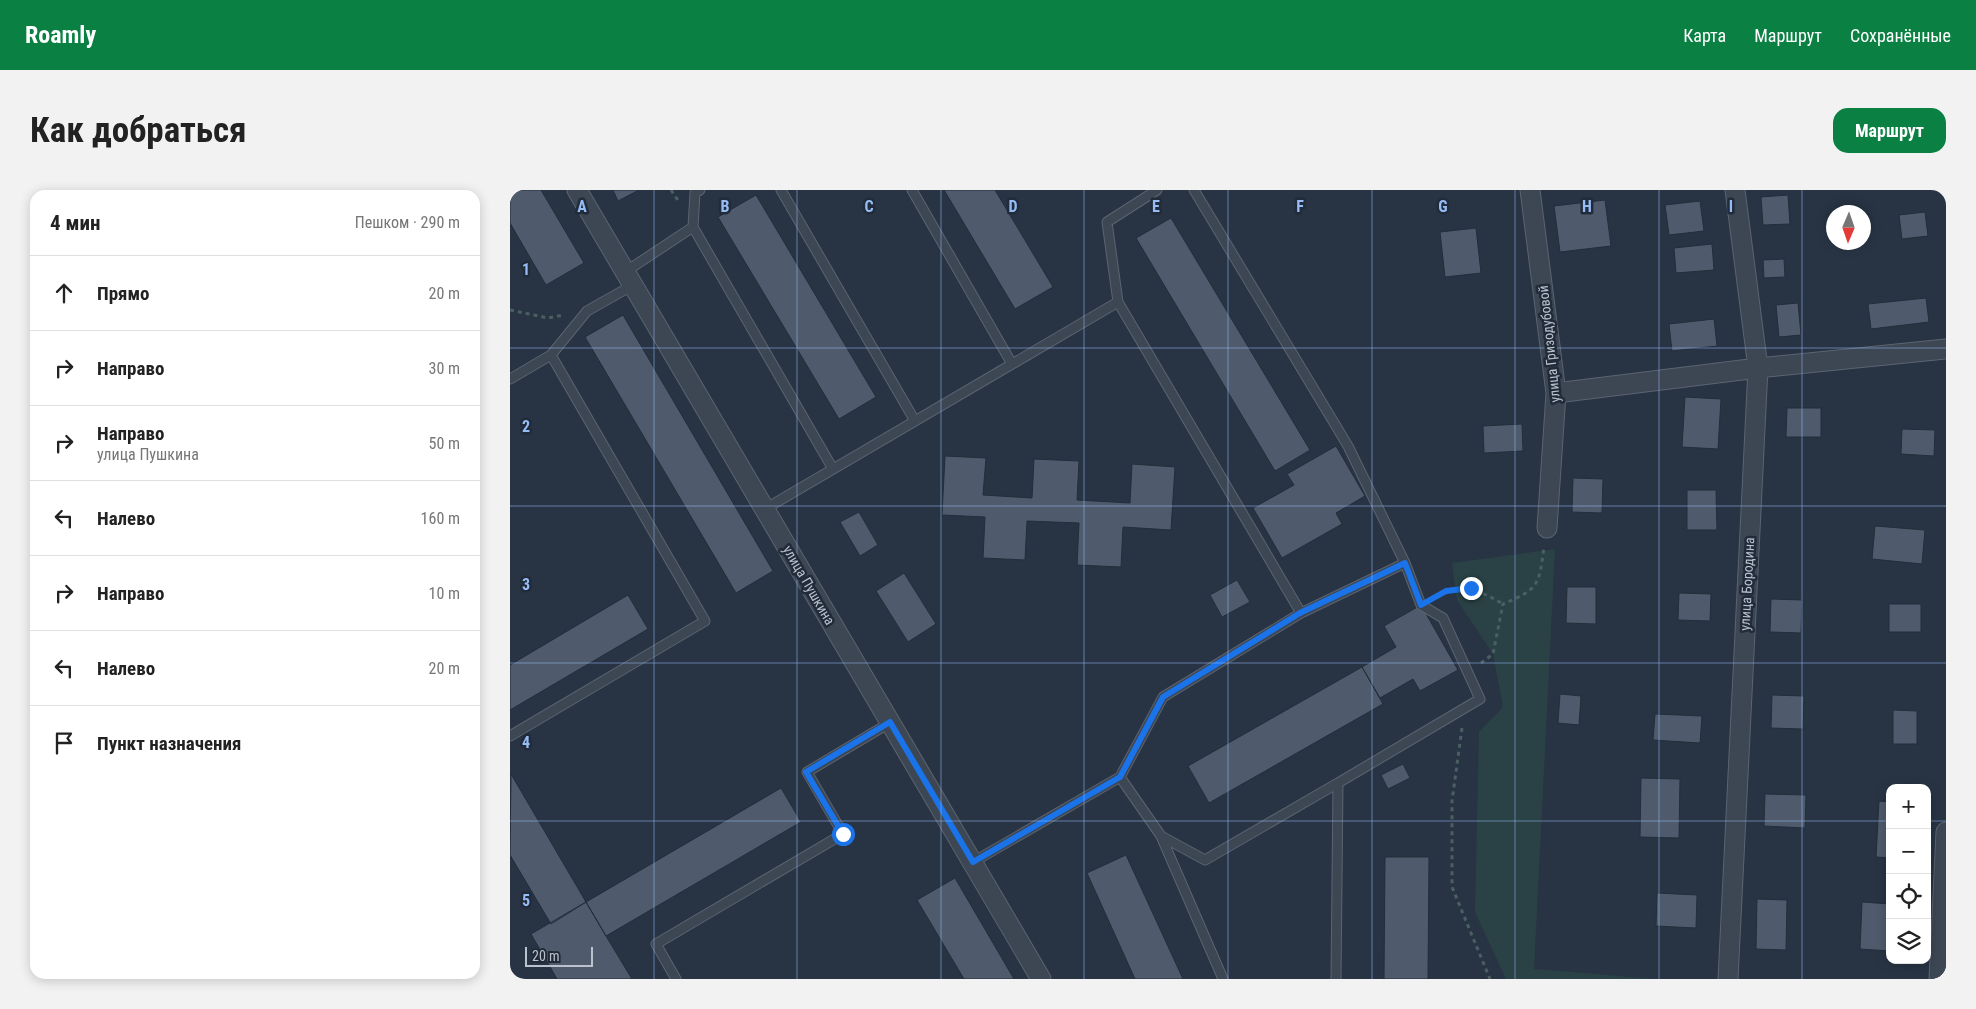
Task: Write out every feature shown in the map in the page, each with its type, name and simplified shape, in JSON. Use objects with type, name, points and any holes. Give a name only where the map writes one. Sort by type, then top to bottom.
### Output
[{"type":"street","name":"улица Пушкина","points":[[577,190],[1042,979]]},
{"type":"street","name":"улица Гризодубовой","points":[[1530,190],[1556,393],[1547,528]]},
{"type":"street","name":"улица Бородина","points":[[1728,979],[1758,368],[1735,190]]},
{"type":"street","points":[[1556,393],[1758,368],[1946,349]]},
{"type":"street","points":[[1939,979],[1946,832]]},
{"type":"lane","points":[[700,190],[695,193],[693,227],[833,469]]},
{"type":"lane","points":[[781,190],[915,421]]},
{"type":"lane","points":[[912,190],[1012,364]]},
{"type":"lane","points":[[1157,190],[1107,222],[1118,302],[1300,613]]},
{"type":"lane","points":[[1160,836],[1205,860],[1338,784],[1480,699],[1443,618],[1421,605],[1405,563],[1348,446],[1194,190]]},
{"type":"lane","points":[[510,380],[551,355],[587,311],[693,227]]},
{"type":"lane","points":[[765,509],[1118,302]]},
{"type":"lane","points":[[510,736],[705,621],[551,355]]},
{"type":"lane","points":[[973,862],[1120,777],[1163,697],[1300,613],[1405,563]]},
{"type":"lane","points":[[676,979],[656,944],[843,834],[806,772],[890,722]]},
{"type":"lane","points":[[1120,777],[1160,836],[1223,979]]},
{"type":"lane","points":[[1336,979],[1338,784]]},
{"type":"path","points":[[510,310],[548,318],[587,311]]},
{"type":"path","points":[[1421,605],[1446,591],[1471,588],[1503,604],[1529,593],[1541,574],[1547,528]]},
{"type":"path","points":[[1468,672],[1493,654],[1503,604]]},
{"type":"path","points":[[1465,708],[1452,801],[1452,886],[1490,979]]},
{"type":"green space","points":[[1555,549],[1534,969],[1654,979],[1506,979],[1475,912],[1479,732],[1503,707],[1493,654],[1457,600],[1452,563]]},
{"type":"building","points":[[510,190],[541,190],[584,263],[546,285],[510,223]]},
{"type":"building","points":[[613,190],[639,190],[618,201]]},
{"type":"building","points":[[944,190],[995,190],[1053,287],[1015,309]]},
{"type":"building","points":[[756,195],[876,397],[839,419],[718,217]]},
{"type":"building","points":[[1788,195],[1790,224],[1763,225],[1761,197]]},
{"type":"building","points":[[1605,200],[1611,246],[1560,252],[1554,206]]},
{"type":"building","points":[[1700,201],[1704,231],[1669,235],[1665,205]]},
{"type":"building","points":[[1925,212],[1928,236],[1902,239],[1899,215]]},
{"type":"building","points":[[1171,218],[1310,450],[1275,471],[1136,238]]},
{"type":"building","points":[[1476,228],[1481,273],[1445,277],[1440,232]]},
{"type":"building","points":[[1712,244],[1714,270],[1676,273],[1674,248]]},
{"type":"building","points":[[1784,259],[1785,277],[1764,278],[1763,260]]},
{"type":"building","points":[[1926,298],[1929,322],[1871,329],[1868,304]]},
{"type":"building","points":[[1798,303],[1801,335],[1779,337],[1776,305]]},
{"type":"building","points":[[623,315],[773,571],[736,593],[585,337]]},
{"type":"building","points":[[1714,319],[1717,346],[1672,351],[1669,324]]},
{"type":"building","points":[[1685,397],[1721,399],[1718,449],[1682,447]]},
{"type":"building","points":[[1787,408],[1821,408],[1821,437],[1786,437]]},
{"type":"building","points":[[1522,424],[1523,451],[1484,453],[1483,426]]},
{"type":"building","points":[[1902,429],[1935,430],[1934,456],[1901,454]]},
{"type":"building","points":[[1336,446],[1365,496],[1336,513],[1342,524],[1282,558],[1253,508],[1294,485],[1287,474]]},
{"type":"building","points":[[945,456],[986,458],[983,495],[1032,498],[1034,459],[1079,461],[1077,500],[1130,503],[1132,464],[1175,467],[1171,530],[1123,527],[1121,567],[1077,565],[1079,523],[1027,521],[1025,560],[983,558],[985,517],[942,515]]},
{"type":"building","points":[[1573,478],[1603,479],[1602,513],[1572,512]]},
{"type":"building","points":[[1687,490],[1716,490],[1717,530],[1687,530]]},
{"type":"building","points":[[859,512],[878,545],[860,556],[840,522]]},
{"type":"building","points":[[1875,526],[1925,530],[1922,564],[1872,559]]},
{"type":"building","points":[[904,573],[936,624],[908,642],[876,591]]},
{"type":"building","points":[[1237,580],[1250,602],[1222,617],[1210,595]]},
{"type":"building","points":[[1567,587],[1596,587],[1596,624],[1566,623]]},
{"type":"building","points":[[1679,593],[1711,594],[1710,621],[1678,620]]},
{"type":"building","points":[[628,595],[648,629],[510,710],[510,665]]},
{"type":"building","points":[[1771,599],[1802,600],[1801,633],[1770,632]]},
{"type":"building","points":[[1889,604],[1921,604],[1921,632],[1889,632]]},
{"type":"building","points":[[1421,605],[1458,670],[1420,691],[1413,679],[1380,698],[1362,667],[1396,647],[1384,626]]},
{"type":"building","points":[[1362,667],[1383,704],[1209,803],[1188,766]]},
{"type":"building","points":[[1560,694],[1581,696],[1579,725],[1558,723]]},
{"type":"building","points":[[1772,695],[1804,696],[1803,729],[1771,728]]},
{"type":"building","points":[[1893,710],[1917,711],[1917,744],[1893,744]]},
{"type":"building","points":[[1655,714],[1702,716],[1700,743],[1653,740]]},
{"type":"building","points":[[1403,764],[1410,778],[1388,789],[1381,775]]},
{"type":"building","points":[[511,774],[586,902],[551,924],[510,855]]},
{"type":"building","points":[[1641,778],[1680,779],[1679,838],[1640,837]]},
{"type":"building","points":[[781,788],[801,822],[606,936],[586,902]]},
{"type":"building","points":[[1765,794],[1806,795],[1805,828],[1764,826]]},
{"type":"building","points":[[1879,801],[1886,802],[1886,858],[1876,857]]},
{"type":"building","points":[[1126,855],[1183,979],[1135,979],[1087,873]]},
{"type":"building","points":[[1385,857],[1429,857],[1428,979],[1384,979]]},
{"type":"building","points":[[955,878],[1014,979],[964,979],[917,900]]},
{"type":"building","points":[[1657,893],[1697,895],[1696,928],[1656,926]]},
{"type":"building","points":[[1757,899],[1787,900],[1786,950],[1756,949]]},
{"type":"building","points":[[586,902],[632,979],[557,979],[531,934]]},
{"type":"building","points":[[1862,902],[1886,904],[1886,951],[1860,949]]},
{"type":"route","points":[[843,834],[806,772],[890,722],[973,862],[1120,777],[1163,697],[1300,613],[1405,563],[1421,605],[1446,591],[1471,588]]}]
